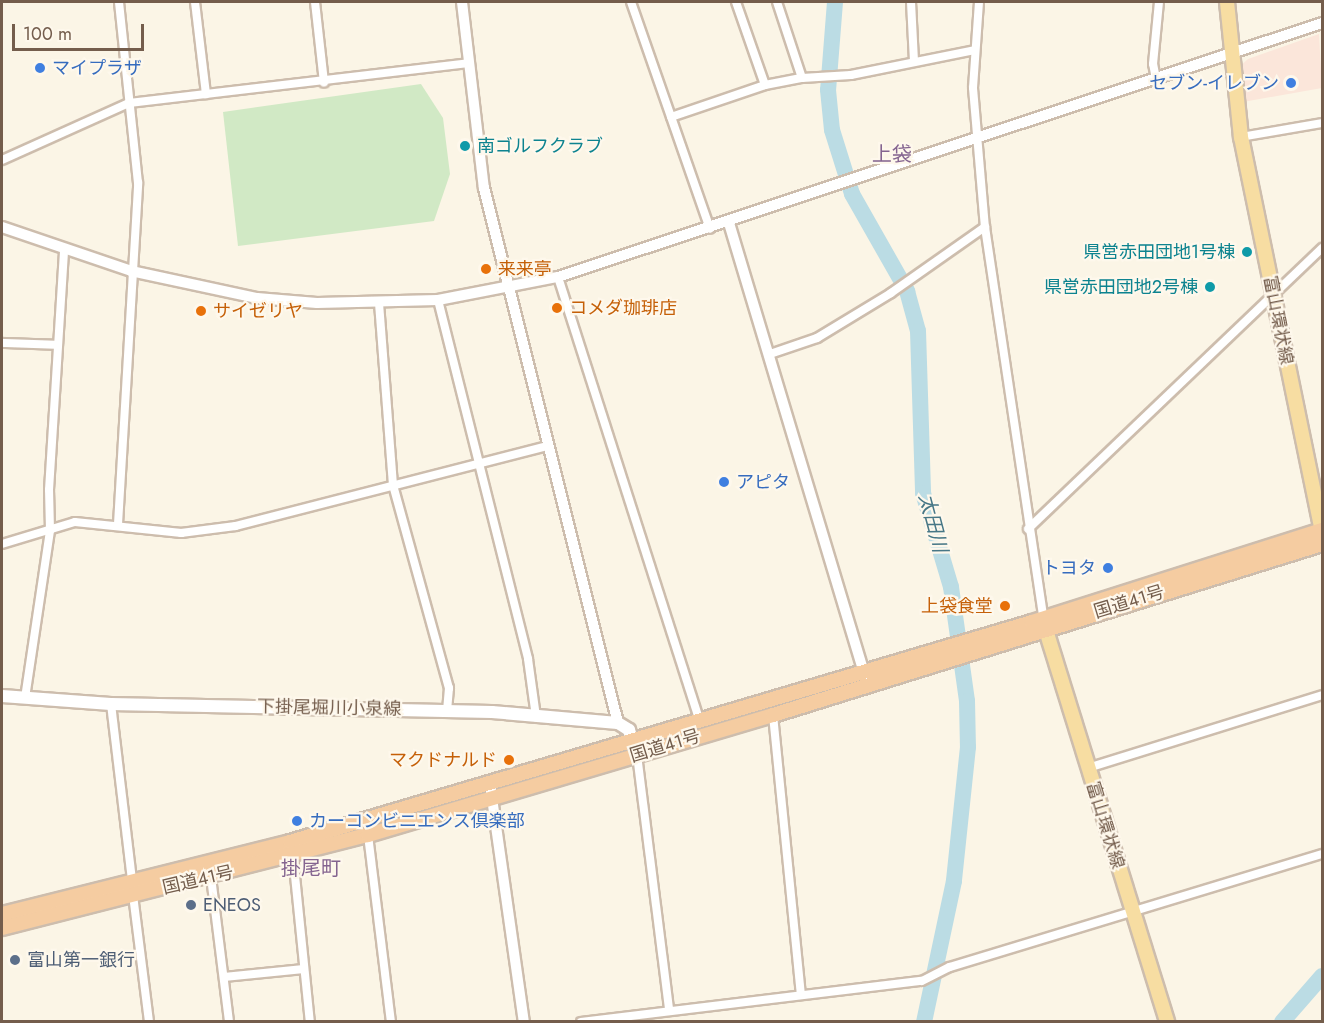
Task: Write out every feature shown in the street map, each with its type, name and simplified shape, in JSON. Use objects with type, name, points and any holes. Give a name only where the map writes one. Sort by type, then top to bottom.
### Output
[{"type":"highway","name":"国道41号","points":[[635,748],[700,721],[866,678],[979,644],[1322,531]]},
{"type":"highway","name":"国道41号","points":[[1044,623],[1323,544]]},
{"type":"highway","name":"国道41号","points":[[2,914],[492,791],[635,748],[773,715],[866,678]]},
{"type":"highway","name":"国道41号","points":[[2,928],[293,856],[368,835],[492,791]]},
{"type":"main road","name":"富山環状線","points":[[1227,2],[1230,53],[1241,137],[1322,531]]},
{"type":"main road","name":"富山環状線","points":[[1044,623],[1167,1022]]},
{"type":"main road","name":"下掛尾堀川小泉線","points":[[2,696],[111,705],[447,709],[618,723]]},
{"type":"main road","points":[[618,723],[629,730],[635,748]]},
{"type":"street","points":[[118,524],[131,271],[138,183],[119,2]]},
{"type":"street","points":[[195,2],[206,94]]},
{"type":"street","points":[[315,2],[324,82]]},
{"type":"street","points":[[462,2],[484,188],[618,723]]},
{"type":"street","points":[[631,2],[710,229]]},
{"type":"street","points":[[736,2],[765,85]]},
{"type":"street","points":[[777,2],[802,78]]},
{"type":"street","points":[[911,2],[914,62]]},
{"type":"street","points":[[980,2],[975,50],[976,138],[986,227],[1028,529],[1044,623]]},
{"type":"street","points":[[1156,79],[1153,64],[1159,2]]},
{"type":"street","points":[[2,227],[131,271],[257,298],[379,303],[438,300],[558,277],[729,223],[1230,53],[1322,25]]},
{"type":"street","points":[[671,117],[765,85],[802,78],[837,76],[975,50]]},
{"type":"street","points":[[2,160],[129,103],[324,82],[469,63]]},
{"type":"street","points":[[1241,137],[1323,123]]},
{"type":"street","points":[[729,223],[866,678]]},
{"type":"street","points":[[770,354],[817,338],[891,293],[986,227]]},
{"type":"street","points":[[1028,529],[1323,248]]},
{"type":"street","points":[[25,698],[50,530],[49,490],[64,249]]},
{"type":"street","points":[[558,277],[700,721]]},
{"type":"street","points":[[438,300],[528,659],[536,717]]},
{"type":"street","points":[[379,303],[393,485],[449,688],[447,709]]},
{"type":"street","points":[[2,343],[58,345]]},
{"type":"street","points":[[2,544],[75,522],[118,524],[181,533],[212,530],[548,446]]},
{"type":"street","points":[[1088,768],[1323,695]]},
{"type":"street","points":[[111,705],[132,880]]},
{"type":"street","points":[[773,715],[801,994]]},
{"type":"street","points":[[635,748],[669,1010]]},
{"type":"street","points":[[492,791],[524,1022]]},
{"type":"street","points":[[368,835],[391,1022]]},
{"type":"street","points":[[581,1022],[922,981],[951,968],[1134,914],[1323,854]]},
{"type":"street","points":[[293,856],[310,1022]]},
{"type":"street","points":[[211,877],[229,1022]]},
{"type":"street","points":[[133,895],[149,1022]]},
{"type":"street","points":[[224,977],[304,969]]},
{"type":"shaded area","points":[[1319,34],[1322,88],[1243,102],[1239,67],[1248,59]]},
{"type":"green space","points":[[421,84],[443,118],[450,174],[434,221],[238,246],[223,112]]},
{"type":"waterway","name":"太田川","points":[[835,2],[828,90],[832,130],[852,194],[907,291],[918,331],[923,493],[951,587],[967,701],[968,747],[954,881],[924,1022]]},
{"type":"waterway","points":[[1282,1022],[1322,976]]},
{"type":"place","name":"マイプラザ","points":[[40,68]]},
{"type":"place","name":"セブン-イレブン","points":[[1291,83]]},
{"type":"place","name":"南ゴルフクラブ","points":[[465,146]]},
{"type":"place","name":"県営赤田団地1号棟","points":[[1247,252]]},
{"type":"place","name":"来来亭","points":[[486,269]]},
{"type":"place","name":"県営赤田団地2号棟","points":[[1210,287]]},
{"type":"place","name":"コメダ珈琲店","points":[[557,308]]},
{"type":"place","name":"サイゼリヤ","points":[[201,311]]},
{"type":"place","name":"アピタ","points":[[724,482]]},
{"type":"place","name":"トヨタ","points":[[1108,568]]},
{"type":"place","name":"上袋食堂","points":[[1005,606]]},
{"type":"place","name":"マクドナルド","points":[[509,760]]},
{"type":"place","name":"カーコンビニエンス倶楽部","points":[[297,821]]},
{"type":"place","name":"ENEOS","points":[[191,905]]},
{"type":"place","name":"富山第一銀行","points":[[15,960]]},
{"type":"district","name":"上袋","points":[[892,154]]},
{"type":"district","name":"掛尾町","points":[[311,868]]}]
